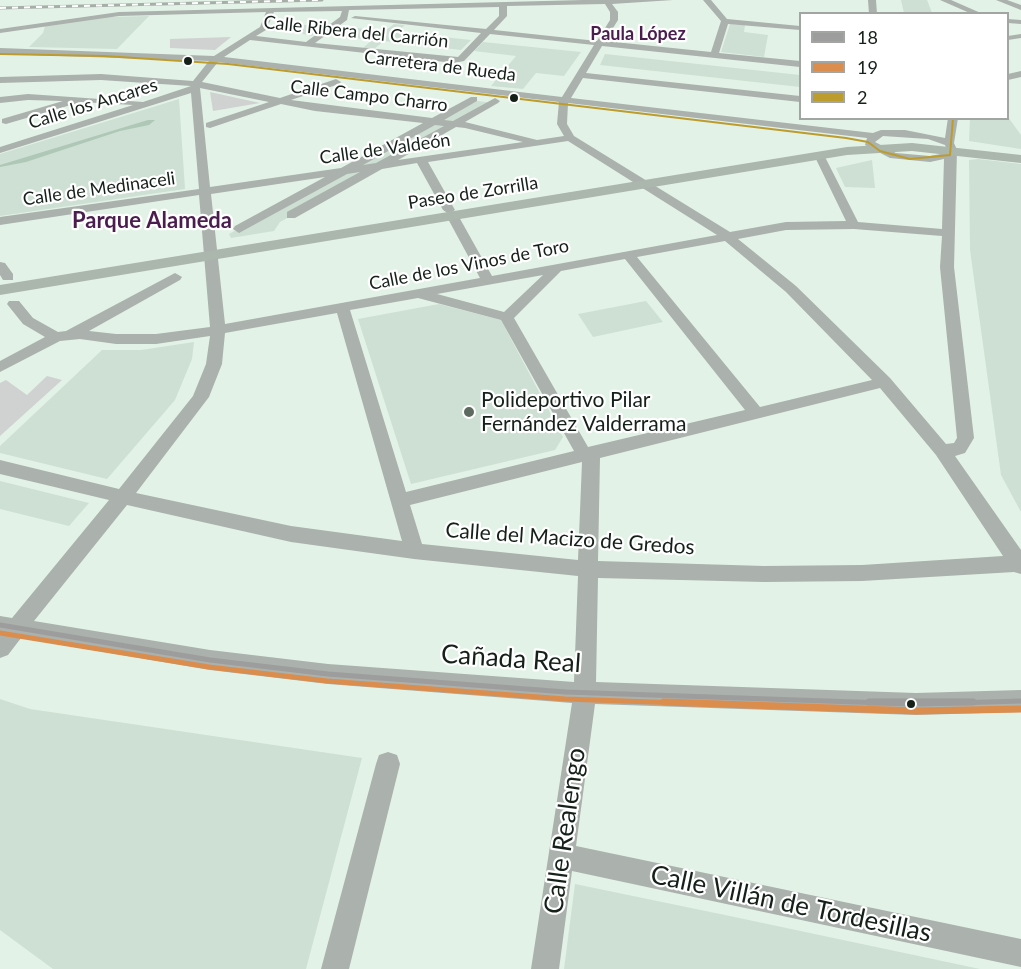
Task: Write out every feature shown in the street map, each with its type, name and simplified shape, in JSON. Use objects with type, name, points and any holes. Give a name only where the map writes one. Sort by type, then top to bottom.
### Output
[{"type":"main road","name":"Paseo de Zorrilla","points":[[820,152],[847,151],[875,144]]},
{"type":"main road","name":"Paseo de Zorrilla","points":[[2,279],[210,253],[875,144],[950,150]]},
{"type":"main road","points":[[950,150],[1021,154]]},
{"type":"main road","points":[[950,150],[1021,159]]},
{"type":"street","points":[[308,44],[345,13],[503,4],[669,0]]},
{"type":"street","points":[[707,0],[725,21],[799,28]]},
{"type":"street","points":[[944,0],[975,12]]},
{"type":"street","points":[[1000,0],[1021,8]]},
{"type":"street","points":[[608,2],[615,20],[564,101],[562,124],[570,138],[598,158],[642,182],[727,236],[791,289],[884,382],[942,451],[1020,564]]},
{"type":"street","points":[[487,31],[503,16],[503,4]]},
{"type":"street","points":[[0,648],[8,627],[122,497],[201,397],[214,364],[218,330],[196,87],[214,60],[263,28],[271,10]]},
{"type":"street","points":[[0,31],[107,15],[271,10],[345,13],[487,31],[799,64]]},
{"type":"street","points":[[7,66],[30,38],[39,14]]},
{"type":"street","points":[[714,55],[725,21]]},
{"type":"street","name":"Calle Ribera del Carrión","points":[[250,38],[457,60],[487,31]]},
{"type":"street","name":"Carretera de Rueda","points":[[0,52],[214,60],[564,101],[875,144]]},
{"type":"street","name":"Carretera de Rueda","points":[[0,52],[214,60]]},
{"type":"street","points":[[580,75],[799,99]]},
{"type":"street","name":"Calle Campo Charro","points":[[0,80],[101,77],[196,87],[359,114],[454,124],[513,135],[538,143]]},
{"type":"street","points":[[323,81],[210,119],[210,125],[336,82]]},
{"type":"street","name":"Calle los Ancares","points":[[0,150],[15,128],[150,104],[196,87]]},
{"type":"street","points":[[0,100],[28,97],[150,104]]},
{"type":"street","points":[[15,128],[81,99]]},
{"type":"street","points":[[239,229],[474,99]]},
{"type":"street","points":[[291,215],[495,101]]},
{"type":"street","name":"Carretera de Rueda","points":[[564,101],[875,144]]},
{"type":"street","points":[[942,451],[959,449],[966,438],[947,267],[953,120]]},
{"type":"street","points":[[875,144],[905,133],[938,139],[950,150]]},
{"type":"street","points":[[808,134],[820,140],[820,152],[854,225]]},
{"type":"street","name":"Calle de Valdeón","points":[[204,191],[570,138]]},
{"type":"street","points":[[875,144],[921,159],[950,150]]},
{"type":"street","points":[[421,160],[488,280]]},
{"type":"street","name":"Calle de Medinaceli","points":[[0,221],[204,191]]},
{"type":"street","name":"Calle de los Vinos de Toro","points":[[68,336],[156,339],[218,330],[786,226],[854,225],[947,232]]},
{"type":"street","points":[[627,254],[755,411]]},
{"type":"street","points":[[507,317],[560,266]]},
{"type":"street","points":[[0,368],[68,336],[174,277]]},
{"type":"street","points":[[414,293],[507,317],[588,453]]},
{"type":"street","points":[[14,304],[28,321],[68,336]]},
{"type":"street","points":[[342,307],[401,500],[414,551]]},
{"type":"street","points":[[401,500],[755,411],[884,382]]},
{"type":"street","name":"Calle Realengo","points":[[545,969],[585,693],[588,453]]},
{"type":"street","name":"Calle del Macizo de Gredos","points":[[0,467],[122,497],[291,534],[414,551],[587,569],[742,574],[842,573],[1020,564]]},
{"type":"street","name":"Cañada Real","points":[[8,627],[200,659],[328,674],[585,693],[916,704],[1021,701]]},
{"type":"street","points":[[335,969],[388,764]]},
{"type":"street","name":"Calle Villán de Tordesillas","points":[[562,856],[1021,952]]},
{"type":"shaded area","points":[[901,0],[927,0],[932,12],[904,12]]},
{"type":"shaded area","points":[[149,16],[117,49],[29,47],[43,33],[45,26],[106,17]]},
{"type":"shaded area","points":[[279,22],[306,25],[331,23],[311,36],[303,34],[299,29],[276,27]]},
{"type":"shaded area","points":[[394,24],[405,25],[397,32],[471,40],[461,50],[384,41],[374,49],[363,48],[372,40],[326,35],[339,26],[385,31]]},
{"type":"shaded area","points":[[730,24],[745,25],[744,32],[768,35],[764,57],[721,52]]},
{"type":"shaded area","points":[[483,42],[581,52],[564,76],[536,73],[523,89],[491,86],[516,56],[474,51]]},
{"type":"shaded area","points":[[605,54],[799,75],[799,87],[600,65]]},
{"type":"shaded area","name":"Parque Alameda","points":[[179,99],[185,189],[0,216],[0,154]]},
{"type":"shaded area","points":[[470,100],[494,103],[280,222],[274,231],[231,238],[229,234]]},
{"type":"shaded area","points":[[1009,118],[1021,135],[1021,149],[969,141],[970,120]]},
{"type":"shaded area","points":[[148,120],[155,120],[149,125],[120,131],[26,162],[0,167],[0,165]]},
{"type":"shaded area","points":[[872,160],[875,188],[845,187],[836,168]]},
{"type":"shaded area","points":[[969,160],[1021,164],[1021,512],[1001,475],[970,250]]},
{"type":"shaded area","points":[[646,301],[663,322],[593,337],[578,314]]},
{"type":"shaded area","name":"Polideportivo Pilar Fernández Valderrama","points":[[439,304],[501,320],[563,437],[555,450],[411,484],[358,319]]},
{"type":"shaded area","points":[[194,342],[192,359],[175,400],[107,479],[0,453],[0,446],[102,350],[141,350]]},
{"type":"shaded area","points":[[0,481],[89,503],[69,526],[0,509]]},
{"type":"shaded area","points":[[0,699],[30,709],[362,758],[306,969],[53,969],[0,930]]},
{"type":"shaded area","points":[[575,884],[725,915],[980,969],[564,969]]},
{"type":"building","points":[[231,37],[215,50],[170,48],[170,39]]},
{"type":"building","points":[[210,92],[260,103],[213,111]]},
{"type":"building","points":[[47,376],[62,380],[0,436],[0,383],[6,380],[27,395]]},
{"type":"railway","points":[[0,8],[322,0]]},
{"type":"transit line","name":"2","points":[[0,54],[104,56],[228,64],[846,138],[868,142],[880,151],[910,159],[950,155],[953,120]]},
{"type":"transit line","name":"18","points":[[0,625],[210,660],[328,674],[566,692],[916,704],[1021,701]]},
{"type":"transit line","name":"19","points":[[0,633],[209,667],[327,681],[565,699],[916,711],[1021,709]]},
{"type":"place","name":"Polideportivo Pilar Fernández Valderrama","points":[[469,412]]},
{"type":"district","name":"Paula López","points":[[638,34]]},
{"type":"district","name":"Parque Alameda","points":[[152,221]]}]
